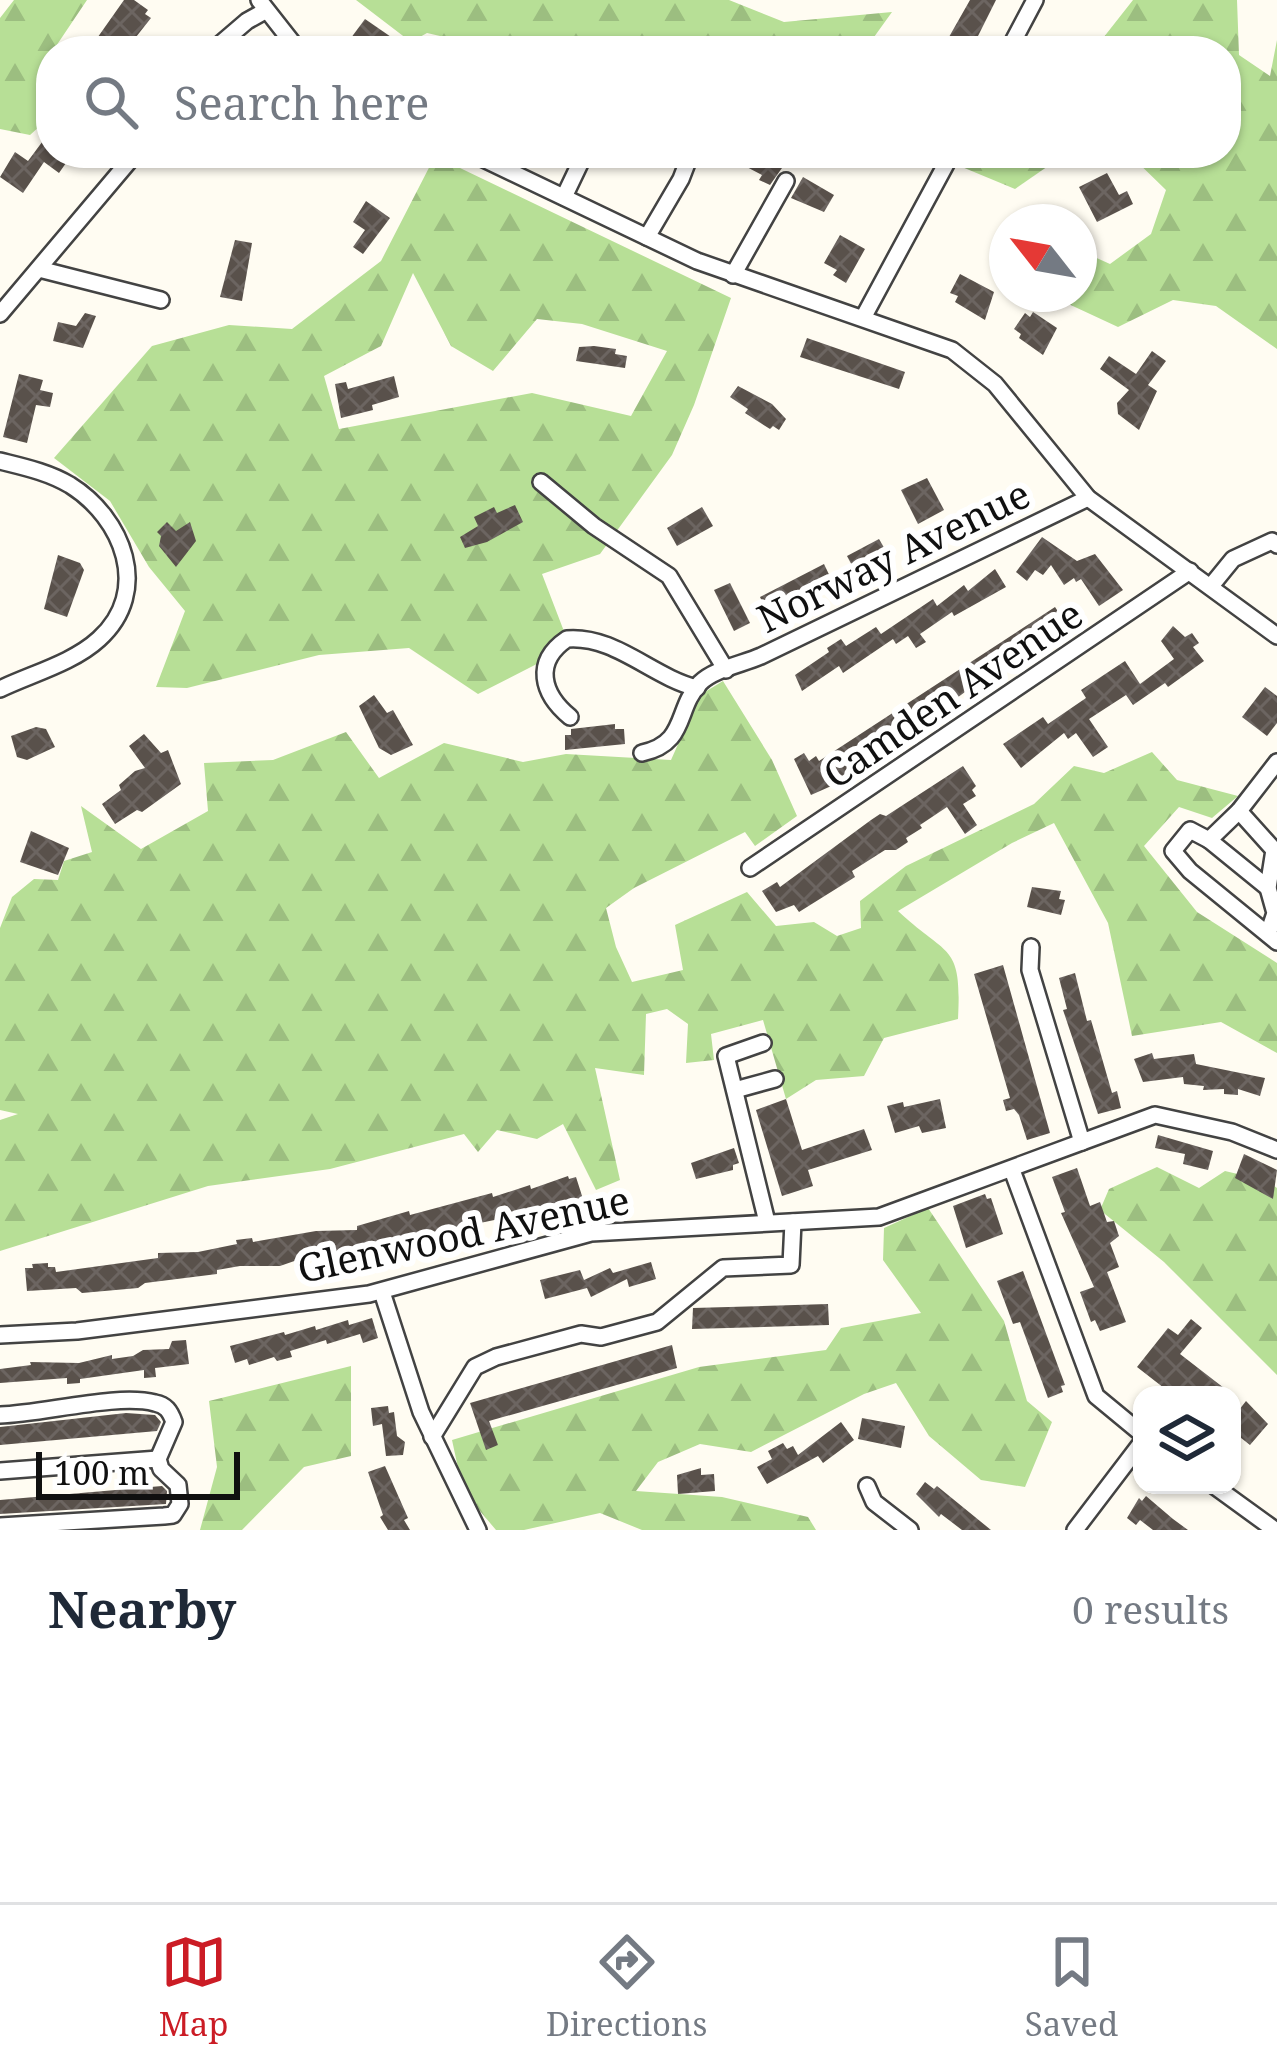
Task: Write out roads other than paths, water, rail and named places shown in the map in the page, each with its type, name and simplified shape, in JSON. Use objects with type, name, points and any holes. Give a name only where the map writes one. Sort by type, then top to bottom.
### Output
[{"type":"street","points":[[1016,36],[1035,0]]},
{"type":"street","points":[[230,36],[264,4],[288,36]]},
{"type":"street","points":[[0,314],[123,168]]},
{"type":"street","points":[[503,168],[733,275],[937,342],[995,384],[1088,498],[1277,636]]},
{"type":"street","points":[[564,197],[578,168]]},
{"type":"street","points":[[647,237],[685,168]]},
{"type":"street","points":[[863,318],[944,168]]},
{"type":"street","points":[[733,275],[786,181]]},
{"type":"street","points":[[38,269],[161,300]]},
{"type":"street","points":[[0,460],[53,476],[86,496],[121,541],[128,571],[121,608],[95,644],[0,689]]},
{"type":"street","points":[[541,482],[594,526],[669,576],[726,670]]},
{"type":"street","name":"Norway Avenue","points":[[697,688],[1088,498]]},
{"type":"street","points":[[1210,586],[1233,559],[1272,541],[1277,545]]},
{"type":"street","name":"Camden Avenue","points":[[750,868],[1190,571]]},
{"type":"street","points":[[570,717],[552,703],[544,670],[547,657],[567,640],[597,640],[671,682],[697,688],[670,740],[642,753]]},
{"type":"street","points":[[1209,840],[1277,762]]},
{"type":"street","points":[[1239,811],[1274,850],[1268,888],[1276,913],[1272,938]]},
{"type":"street","points":[[1268,888],[1190,830],[1173,851],[1190,871],[1272,938]]},
{"type":"street","points":[[1031,947],[1030,970],[1082,1142]]},
{"type":"street","points":[[763,1043],[727,1056],[767,1222]]},
{"type":"street","points":[[735,1090],[775,1079]]},
{"type":"street","name":"Glenwood Avenue","points":[[0,1335],[77,1331],[382,1292],[591,1233],[879,1217],[1155,1115],[1232,1132],[1277,1150]]},
{"type":"street","points":[[1012,1169],[1096,1396],[1133,1430]]},
{"type":"street","points":[[432,1437],[475,1366],[581,1334],[601,1336],[657,1322],[723,1268],[790,1265],[793,1222]]},
{"type":"street","points":[[382,1292],[402,1364],[478,1530]]},
{"type":"street","points":[[0,1415],[112,1402],[160,1403],[174,1421],[158,1459],[161,1469],[178,1485],[180,1504],[173,1515],[0,1526]]},
{"type":"street","points":[[1075,1530],[1133,1450]]},
{"type":"street","points":[[0,1471],[158,1459]]},
{"type":"street","points":[[867,1486],[874,1502],[910,1530]]},
{"type":"street","points":[[1225,1494],[1275,1530]]}]
